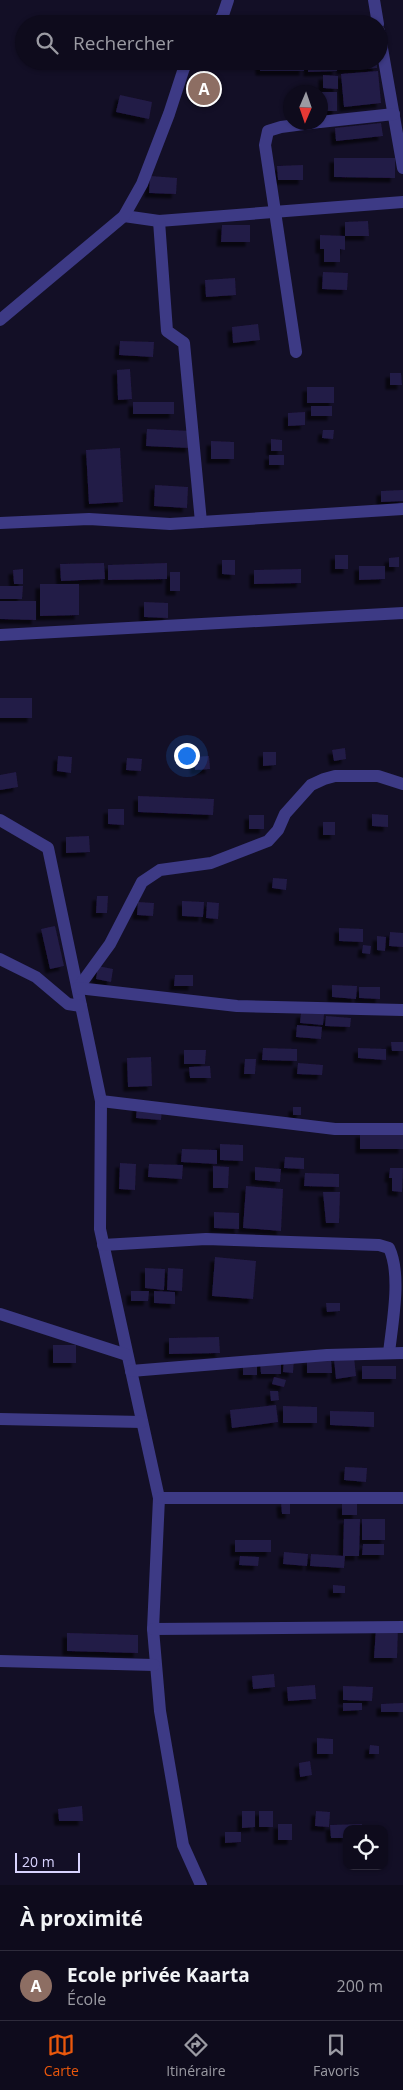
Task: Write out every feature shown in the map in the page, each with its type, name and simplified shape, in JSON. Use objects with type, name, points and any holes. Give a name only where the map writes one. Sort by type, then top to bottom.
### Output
[{"type":"street","points":[[222,15],[228,0]]},
{"type":"street","points":[[374,0],[376,15]]},
{"type":"street","points":[[0,320],[124,216],[142,184],[169,114],[183,70]]},
{"type":"street","points":[[386,70],[402,146],[403,168]]},
{"type":"street","points":[[328,121],[394,114]]},
{"type":"street","points":[[283,127],[268,131],[265,145],[296,352]]},
{"type":"street","points":[[124,216],[159,222],[403,202]]},
{"type":"street","points":[[159,222],[167,331],[184,343],[201,522]]},
{"type":"street","points":[[0,523],[89,519],[170,524],[403,510]]},
{"type":"street","points":[[0,635],[403,613]]},
{"type":"street","points":[[78,988],[110,944],[142,882],[160,870],[211,864],[268,841],[278,830],[285,814],[311,785],[324,778],[336,776],[378,776],[403,784]]},
{"type":"street","points":[[0,820],[48,848],[100,1100],[100,1230],[159,1498],[153,1629],[154,1664],[160,1711],[183,1845],[201,1885]]},
{"type":"street","points":[[0,959],[36,976],[68,1004],[81,1006]]},
{"type":"street","points":[[78,988],[237,1006],[403,1010]]},
{"type":"street","points":[[100,1100],[335,1129],[403,1129]]},
{"type":"street","points":[[103,1245],[206,1239],[379,1245],[389,1248],[399,1287],[389,1353]]},
{"type":"street","points":[[0,1314],[127,1355]]},
{"type":"street","points":[[130,1371],[327,1355],[403,1354]]},
{"type":"street","points":[[0,1419],[142,1422]]},
{"type":"street","points":[[159,1498],[403,1498]]},
{"type":"street","points":[[153,1629],[403,1627]]},
{"type":"street","points":[[0,1661],[154,1664]]},
{"type":"building","points":[[260,70],[304,70],[304,71]]},
{"type":"building","points":[[308,70],[337,70],[337,71],[308,72]]},
{"type":"building","points":[[378,71],[381,103],[344,107],[341,74]]},
{"type":"building","points":[[323,75],[338,76],[338,89],[328,88],[328,85],[323,85]]},
{"type":"building","points":[[328,92],[337,92],[337,111],[328,111]]},
{"type":"building","points":[[120,95],[152,102],[149,119],[116,112]]},
{"type":"building","points":[[381,123],[383,136],[336,141],[335,128]]},
{"type":"building","points":[[334,158],[395,158],[395,178],[334,177]]},
{"type":"building","points":[[303,165],[303,180],[278,180],[277,166]]},
{"type":"building","points":[[150,176],[177,178],[176,194],[149,193]]},
{"type":"building","points":[[368,221],[369,236],[345,236],[345,222]]},
{"type":"building","points":[[222,225],[250,225],[250,242],[221,242]]},
{"type":"building","points":[[320,235],[345,236],[345,250],[340,249],[340,262],[324,262],[324,249],[320,249]]},
{"type":"building","points":[[323,272],[348,273],[347,290],[322,289]]},
{"type":"building","points":[[235,278],[236,295],[206,297],[205,280]]},
{"type":"building","points":[[258,324],[260,340],[233,343],[232,327]]},
{"type":"building","points":[[120,341],[154,342],[153,357],[119,355]]},
{"type":"building","points":[[130,369],[132,399],[118,400],[117,370]]},
{"type":"building","points":[[390,373],[401,373],[402,385],[390,385]]},
{"type":"building","points":[[307,387],[334,387],[334,403],[307,403]]},
{"type":"building","points":[[133,402],[174,402],[174,414],[133,414]]},
{"type":"building","points":[[311,406],[332,406],[332,416],[311,416]]},
{"type":"building","points":[[305,412],[305,425],[288,426],[288,413]]},
{"type":"building","points":[[147,429],[191,431],[190,448],[146,446]]},
{"type":"building","points":[[323,430],[334,430],[333,439],[322,438]]},
{"type":"building","points":[[271,439],[282,440],[282,451],[271,451]]},
{"type":"building","points":[[211,441],[234,442],[234,459],[211,459]]},
{"type":"building","points":[[120,448],[123,502],[89,504],[86,450]]},
{"type":"building","points":[[269,455],[284,455],[284,465],[269,465]]},
{"type":"building","points":[[155,485],[188,487],[187,508],[154,506]]},
{"type":"building","points":[[403,490],[403,501],[381,502],[381,491]]},
{"type":"building","points":[[335,555],[348,555],[348,569],[335,569]]},
{"type":"building","points":[[399,557],[399,567],[389,567],[389,558]]},
{"type":"building","points":[[222,560],[235,560],[235,575],[222,574]]},
{"type":"building","points":[[104,563],[105,579],[61,581],[60,564]]},
{"type":"building","points":[[167,563],[167,579],[108,580],[108,565]]},
{"type":"building","points":[[359,566],[385,566],[385,579],[359,580]]},
{"type":"building","points":[[23,569],[23,584],[14,584],[13,570]]},
{"type":"building","points":[[301,569],[301,583],[254,584],[254,570]]},
{"type":"building","points":[[170,572],[180,572],[180,591],[170,591]]},
{"type":"building","points":[[40,584],[79,584],[79,615],[40,616]]},
{"type":"building","points":[[0,586],[23,586],[22,599],[0,599]]},
{"type":"building","points":[[0,601],[36,601],[36,620],[0,619]]},
{"type":"building","points":[[144,602],[168,603],[168,618],[144,617]]},
{"type":"building","points":[[0,698],[32,698],[32,718],[0,718]]},
{"type":"building","points":[[345,748],[346,759],[334,761],[332,750]]},
{"type":"building","points":[[263,752],[276,752],[276,765],[263,766]]},
{"type":"building","points":[[58,756],[72,757],[71,773],[57,771]]},
{"type":"building","points":[[209,756],[210,769],[195,770],[194,757]]},
{"type":"building","points":[[127,758],[142,759],[141,771],[126,770]]},
{"type":"building","points":[[16,772],[18,787],[0,790],[0,775]]},
{"type":"building","points":[[138,796],[214,799],[213,815],[138,812]]},
{"type":"building","points":[[108,809],[124,809],[124,825],[108,824]]},
{"type":"building","points":[[372,814],[388,815],[388,827],[372,826]]},
{"type":"building","points":[[249,815],[264,815],[264,829],[249,829]]},
{"type":"building","points":[[323,822],[335,822],[335,835],[323,835]]},
{"type":"building","points":[[89,836],[90,852],[66,853],[66,837]]},
{"type":"building","points":[[273,878],[287,879],[286,890],[272,888]]},
{"type":"building","points":[[97,896],[108,896],[107,913],[96,913]]},
{"type":"building","points":[[182,901],[204,902],[203,917],[182,916]]},
{"type":"building","points":[[138,902],[154,903],[153,916],[137,915]]},
{"type":"building","points":[[207,902],[219,903],[218,919],[206,918]]},
{"type":"building","points":[[55,926],[64,966],[50,969],[41,929]]},
{"type":"building","points":[[339,928],[363,929],[363,942],[339,941]]},
{"type":"building","points":[[390,932],[403,933],[403,947],[389,946]]},
{"type":"building","points":[[377,936],[386,937],[385,951],[377,950]]},
{"type":"building","points":[[363,945],[371,946],[370,954],[362,953]]},
{"type":"building","points":[[98,966],[113,969],[111,982],[96,979]]},
{"type":"building","points":[[175,975],[193,975],[193,986],[174,986]]},
{"type":"building","points":[[332,985],[357,986],[356,999],[332,997]]},
{"type":"building","points":[[359,987],[380,987],[380,999],[359,998]]},
{"type":"building","points":[[301,1013],[324,1014],[323,1025],[300,1023]]},
{"type":"building","points":[[326,1016],[351,1018],[350,1027],[325,1026]]},
{"type":"building","points":[[297,1025],[322,1027],[321,1039],[296,1037]]},
{"type":"building","points":[[391,1042],[403,1042],[403,1051],[392,1051]]},
{"type":"building","points":[[263,1048],[297,1049],[297,1061],[262,1060]]},
{"type":"building","points":[[358,1048],[386,1049],[386,1060],[358,1058]]},
{"type":"building","points":[[184,1050],[206,1050],[205,1064],[184,1064]]},
{"type":"building","points":[[151,1057],[152,1086],[128,1087],[127,1058]]},
{"type":"building","points":[[245,1059],[256,1059],[255,1074],[244,1074]]},
{"type":"building","points":[[298,1063],[323,1065],[322,1075],[297,1074]]},
{"type":"building","points":[[210,1066],[211,1078],[190,1078],[189,1067]]},
{"type":"building","points":[[137,1106],[162,1108],[161,1120],[136,1118]]},
{"type":"building","points":[[293,1107],[301,1107],[301,1115],[293,1115]]},
{"type":"building","points":[[360,1133],[403,1134],[403,1149],[360,1149]]},
{"type":"building","points":[[220,1144],[243,1145],[243,1161],[220,1160]]},
{"type":"building","points":[[182,1149],[217,1150],[217,1164],[181,1162]]},
{"type":"building","points":[[285,1157],[304,1158],[304,1169],[284,1168]]},
{"type":"building","points":[[120,1163],[136,1164],[135,1190],[119,1189]]},
{"type":"building","points":[[149,1164],[183,1165],[182,1179],[148,1177]]},
{"type":"building","points":[[213,1166],[229,1167],[228,1188],[213,1188]]},
{"type":"building","points":[[255,1167],[281,1169],[280,1182],[255,1180]]},
{"type":"building","points":[[390,1168],[403,1168],[402,1192],[392,1191],[392,1178],[389,1178]]},
{"type":"building","points":[[305,1173],[339,1174],[339,1187],[304,1186]]},
{"type":"building","points":[[246,1186],[283,1189],[281,1231],[243,1228]]},
{"type":"building","points":[[323,1192],[340,1192],[339,1223],[326,1223]]},
{"type":"building","points":[[214,1212],[239,1213],[239,1229],[214,1228]]},
{"type":"building","points":[[215,1257],[256,1261],[253,1299],[212,1296]]},
{"type":"building","points":[[145,1268],[165,1269],[164,1290],[145,1288]]},
{"type":"building","points":[[168,1268],[183,1269],[182,1291],[167,1290]]},
{"type":"building","points":[[131,1291],[149,1291],[148,1301],[131,1301]]},
{"type":"building","points":[[154,1291],[175,1292],[175,1304],[154,1303]]},
{"type":"building","points":[[326,1303],[340,1303],[340,1311],[327,1312]]},
{"type":"building","points":[[219,1337],[220,1353],[169,1354],[169,1338]]},
{"type":"building","points":[[53,1345],[76,1345],[76,1363],[53,1363]]},
{"type":"building","points":[[354,1357],[356,1376],[336,1379],[334,1359]]},
{"type":"building","points":[[284,1358],[294,1358],[293,1373],[283,1372]]},
{"type":"building","points":[[307,1360],[331,1360],[332,1373],[307,1373]]},
{"type":"building","points":[[260,1361],[281,1361],[281,1374],[261,1374]]},
{"type":"building","points":[[243,1365],[257,1365],[257,1375],[243,1375]]},
{"type":"building","points":[[362,1366],[396,1366],[396,1379],[362,1379]]},
{"type":"building","points":[[274,1377],[286,1380],[284,1387],[272,1384]]},
{"type":"building","points":[[270,1391],[278,1391],[279,1400],[271,1401]]},
{"type":"building","points":[[276,1405],[278,1422],[232,1428],[230,1410]]},
{"type":"building","points":[[283,1406],[317,1407],[317,1423],[283,1423]]},
{"type":"building","points":[[330,1411],[374,1412],[374,1427],[330,1425]]},
{"type":"building","points":[[345,1467],[367,1468],[366,1482],[344,1480]]},
{"type":"building","points":[[281,1502],[290,1502],[290,1514],[282,1514]]},
{"type":"building","points":[[342,1504],[357,1504],[357,1515],[342,1515]]},
{"type":"building","points":[[344,1519],[360,1519],[359,1556],[343,1556]]},
{"type":"building","points":[[362,1519],[385,1519],[385,1540],[362,1540]]},
{"type":"building","points":[[235,1540],[271,1540],[271,1552],[235,1552]]},
{"type":"building","points":[[363,1544],[384,1544],[384,1555],[362,1555]]},
{"type":"building","points":[[284,1552],[308,1554],[307,1566],[283,1564]]},
{"type":"building","points":[[311,1554],[345,1556],[344,1568],[310,1566]]},
{"type":"building","points":[[240,1556],[259,1557],[258,1566],[239,1565]]},
{"type":"building","points":[[333,1585],[345,1586],[345,1593],[333,1593]]},
{"type":"building","points":[[398,1626],[397,1658],[374,1658],[376,1628]]},
{"type":"building","points":[[67,1633],[138,1635],[138,1653],[67,1651]]},
{"type":"building","points":[[274,1674],[275,1687],[253,1689],[252,1676]]},
{"type":"building","points":[[315,1685],[316,1699],[288,1701],[287,1687]]},
{"type":"building","points":[[343,1686],[373,1687],[372,1701],[343,1700]]},
{"type":"building","points":[[343,1703],[362,1703],[362,1710],[343,1711]]},
{"type":"building","points":[[403,1703],[403,1712],[381,1712],[381,1704]]},
{"type":"building","points":[[317,1738],[333,1739],[333,1754],[317,1754]]},
{"type":"building","points":[[370,1745],[379,1746],[379,1754],[369,1754]]},
{"type":"building","points":[[310,1761],[312,1775],[300,1777],[299,1763]]},
{"type":"building","points":[[82,1806],[83,1821],[59,1821],[58,1809]]},
{"type":"building","points":[[242,1811],[255,1811],[255,1827],[242,1828]]},
{"type":"building","points":[[259,1811],[273,1811],[273,1827],[259,1827]]},
{"type":"building","points":[[316,1811],[330,1812],[329,1827],[315,1826]]},
{"type":"building","points":[[278,1824],[292,1824],[292,1840],[278,1840]]},
{"type":"building","points":[[362,1824],[343,1825],[343,1838],[331,1838],[330,1825]]},
{"type":"building","points":[[225,1832],[241,1832],[241,1842],[225,1843]]},
{"type":"place","name":"Ecole privée Kaarta","points":[[204,89]]}]
